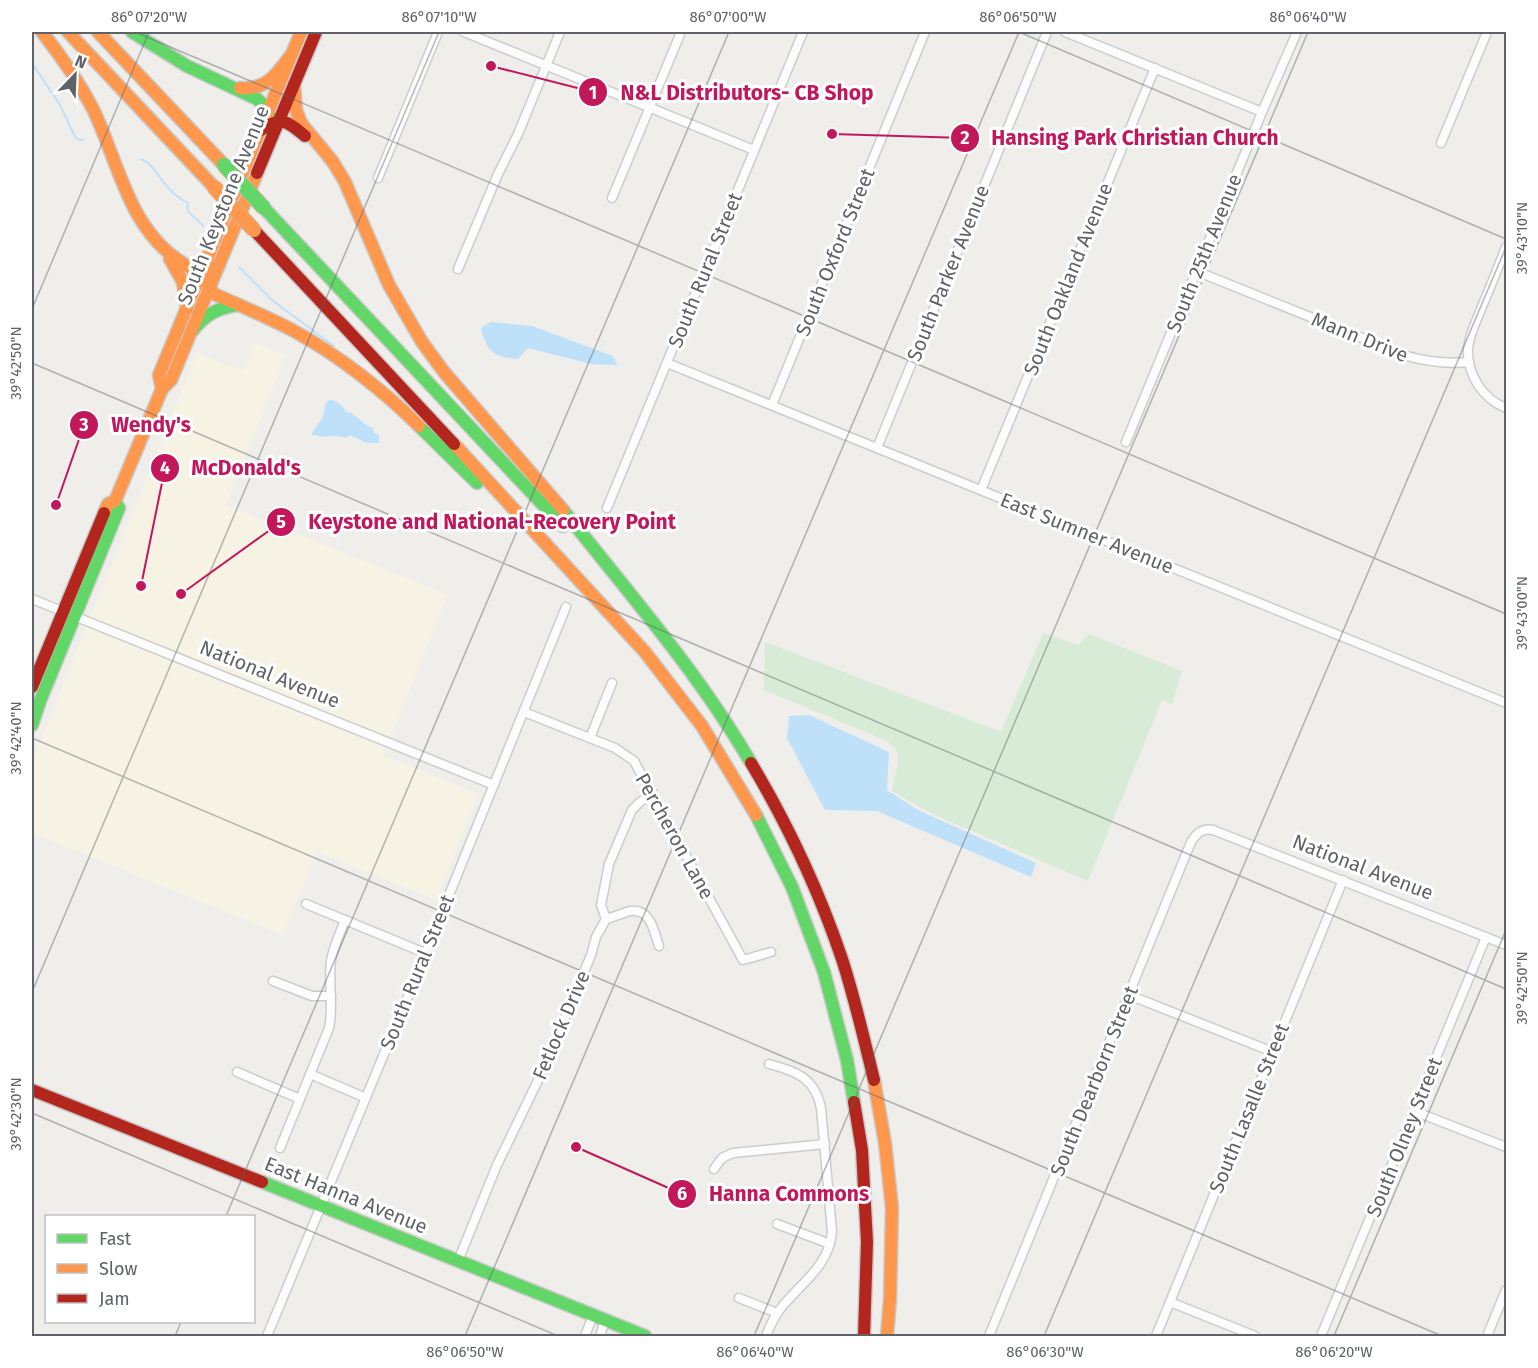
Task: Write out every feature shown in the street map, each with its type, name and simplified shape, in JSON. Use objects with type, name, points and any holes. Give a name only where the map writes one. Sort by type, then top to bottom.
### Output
[{"type":"main road","points":[[42,32],[92,109],[135,212],[156,243],[189,268],[208,268],[206,279],[214,294],[303,337],[347,365],[382,392],[418,424],[610,613]]},
{"type":"main road","points":[[68,32],[610,613],[670,681],[723,757],[768,836],[795,893],[814,940],[843,1037],[861,1137],[868,1221],[864,1336]]},
{"type":"main road","points":[[98,32],[631,598]]},
{"type":"main road","points":[[132,32],[187,66],[257,99],[263,104],[270,124],[289,123],[317,144]]},
{"type":"main road","name":"South Keystone Avenue","points":[[162,389],[159,375],[270,124],[291,55],[301,32]]},
{"type":"main road","name":"South Keystone Avenue","points":[[270,124],[294,84],[316,32]]},
{"type":"main road","points":[[231,86],[251,89],[266,84],[291,55]]},
{"type":"main road","points":[[294,84],[298,116],[308,133],[333,162],[345,182],[380,266],[422,342],[444,372],[559,506],[704,690],[754,767],[809,874],[842,960],[860,1018],[870,1059],[886,1152],[892,1215],[891,1287],[887,1336]]},
{"type":"main road","points":[[165,251],[177,267],[186,286],[187,309]]},
{"type":"main road","name":"South Keystone Avenue","points":[[32,725],[68,614],[108,504],[115,501],[162,389],[171,380],[210,289]]},
{"type":"main road","points":[[193,330],[203,318],[223,306],[237,305]]},
{"type":"main road","name":"South Keystone Avenue","points":[[32,687],[68,614]]},
{"type":"main road","name":"East Hanna Avenue","points":[[32,1090],[645,1336]]},
{"type":"street","points":[[378,178],[438,32]]},
{"type":"street","points":[[464,32],[754,150]]},
{"type":"street","points":[[458,269],[560,32]]},
{"type":"street","points":[[612,198],[681,32]]},
{"type":"street","name":"South Rural Street","points":[[607,508],[803,32]]},
{"type":"street","name":"South Oxford Street","points":[[772,405],[925,32]]},
{"type":"street","name":"South Parker Avenue","points":[[877,448],[1047,32]]},
{"type":"street","points":[[1065,32],[1262,112]]},
{"type":"street","name":"South 25th Avenue","points":[[1126,442],[1297,32]]},
{"type":"street","points":[[1441,143],[1487,32]]},
{"type":"street","name":"South Oakland Avenue","points":[[981,490],[1155,68]]},
{"type":"street","points":[[1506,248],[1472,331],[1469,347],[1469,362],[1473,376],[1482,390],[1506,408]]},
{"type":"street","name":"Mann Drive","points":[[1196,271],[1407,356],[1427,362],[1469,362]]},
{"type":"street","name":"East Sumner Avenue","points":[[667,363],[1506,703]]},
{"type":"street","name":"National Avenue","points":[[32,599],[494,785]]},
{"type":"street","name":"South Rural Street","points":[[268,1336],[566,607]]},
{"type":"street","points":[[590,738],[612,683]]},
{"type":"street","name":"Percheron Lane","points":[[524,712],[615,748],[628,756],[638,766],[743,960],[771,952]]},
{"type":"street","name":"Fetlock Drive","points":[[458,1261],[497,1165],[544,1068],[591,955],[596,937],[606,919],[601,905],[609,864],[632,810],[653,793]]},
{"type":"street","name":"National Avenue","points":[[1204,829],[1218,832],[1343,880],[1506,945]]},
{"type":"street","name":"South Dearborn Street","points":[[989,1336],[1191,842],[1197,833],[1204,829]]},
{"type":"street","name":"South Lasalle Street","points":[[1156,1336],[1343,880]]},
{"type":"street","points":[[306,904],[425,953]]},
{"type":"street","points":[[606,919],[630,911],[644,913],[651,920],[659,946]]},
{"type":"street","points":[[280,1149],[330,1025],[331,961],[345,920]]},
{"type":"street","name":"South Olney Street","points":[[1321,1336],[1486,937]]},
{"type":"street","points":[[273,981],[312,996],[331,996]]},
{"type":"street","points":[[1130,995],[1273,1052]]},
{"type":"street","points":[[766,1336],[777,1313],[819,1267],[830,1244],[832,1225],[821,1108],[814,1089],[800,1074],[769,1064]]},
{"type":"street","points":[[237,1072],[300,1099]]},
{"type":"street","points":[[310,1074],[366,1098]]},
{"type":"street","points":[[1414,1111],[1506,1147]]},
{"type":"street","points":[[714,1169],[722,1158],[733,1153],[825,1144]]},
{"type":"street","points":[[777,1224],[830,1244]]},
{"type":"street","points":[[1487,1336],[1506,1290]]},
{"type":"street","points":[[739,1298],[777,1313]]},
{"type":"street","points":[[1170,1302],[1255,1336]]},
{"type":"street","points":[[585,1336],[599,1318]]},
{"type":"street","points":[[599,1318],[600,1336]]},
{"type":"shaded area","points":[[255,343],[286,356],[226,505],[448,595],[383,755],[479,794],[436,900],[317,852],[283,935],[32,833],[32,762],[197,353],[243,371]]},
{"type":"green space","points":[[1043,633],[1078,645],[1089,634],[1182,671],[1172,704],[1162,700],[1088,881],[930,813],[892,791],[898,760],[896,750],[891,745],[880,738],[764,690],[765,642],[1001,732]]},
{"type":"water","points":[[491,322],[532,326],[613,356],[617,365],[591,364],[528,348],[518,359],[497,355],[486,343],[481,328]]},
{"type":"water","points":[[329,400],[338,402],[348,413],[351,412],[373,428],[374,433],[379,435],[379,443],[367,443],[350,435],[346,438],[313,436],[312,433],[323,417],[325,405]]},
{"type":"water","points":[[809,715],[889,752],[887,790],[918,810],[1036,863],[1031,877],[877,811],[825,810],[787,738],[789,716]]},
{"type":"waterway","points":[[32,63],[60,105],[74,135],[77,139],[83,140]]},
{"type":"waterway","points":[[141,159],[152,167],[173,193],[188,203],[188,210],[203,226]]},
{"type":"waterway","points":[[239,267],[273,301],[334,346]]},
{"type":"traffic: fast","points":[[132,32],[187,66],[257,99],[267,108],[271,119],[272,137]]},
{"type":"traffic: fast","points":[[224,165],[264,208]]},
{"type":"traffic: fast","points":[[264,208],[563,526]]},
{"type":"traffic: fast","points":[[193,330],[212,313],[237,305]]},
{"type":"traffic: fast","points":[[419,426],[477,483]]},
{"type":"traffic: fast","points":[[32,725],[119,508],[115,501]]},
{"type":"traffic: fast","points":[[563,510],[685,665],[751,763]]},
{"type":"traffic: fast","points":[[756,815],[792,887],[824,972],[847,1060],[854,1102]]},
{"type":"traffic: fast","points":[[262,1182],[645,1336]]},
{"type":"traffic: slow","points":[[42,32],[69,69],[93,109],[127,193],[149,231],[163,248],[191,268],[205,271],[219,265]]},
{"type":"traffic: slow","points":[[68,32],[214,187]]},
{"type":"traffic: slow","points":[[98,32],[224,165]]},
{"type":"traffic: slow","points":[[162,389],[159,375],[301,32]]},
{"type":"traffic: slow","points":[[240,88],[264,84],[275,75],[291,55]]},
{"type":"traffic: slow","points":[[294,84],[296,110],[301,123],[333,162],[345,182],[389,285],[422,342],[444,372],[563,510]]},
{"type":"traffic: slow","points":[[104,513],[108,504],[115,501],[162,389],[171,380],[257,173]]},
{"type":"traffic: slow","points":[[214,187],[254,230]]},
{"type":"traffic: slow","points":[[170,259],[183,282],[187,309]]},
{"type":"traffic: slow","points":[[206,263],[207,283],[214,294],[284,326],[327,351],[376,387],[419,426]]},
{"type":"traffic: slow","points":[[454,444],[645,652],[702,726],[756,815]]},
{"type":"traffic: slow","points":[[874,1080],[885,1143],[892,1208],[887,1336]]},
{"type":"traffic: jam","points":[[257,173],[316,32]]},
{"type":"traffic: jam","points":[[261,130],[268,125],[284,122],[305,136]]},
{"type":"traffic: jam","points":[[254,230],[454,444]]},
{"type":"traffic: jam","points":[[32,687],[104,513]]},
{"type":"traffic: jam","points":[[751,763],[790,834],[823,908],[847,974],[874,1080]]},
{"type":"traffic: jam","points":[[32,1090],[262,1182]]},
{"type":"traffic: jam","points":[[854,1102],[862,1150],[867,1242],[864,1336]]},
{"type":"place","name":"N&L Distributors- CB Shop","points":[[491,66]]},
{"type":"place","name":"Hansing Park Christian Church","points":[[832,134]]},
{"type":"place","name":"Wendy's","points":[[56,505]]},
{"type":"place","name":"McDonald's","points":[[141,586]]},
{"type":"place","name":"Keystone and National-Recovery Point","points":[[181,594]]},
{"type":"place","name":"Hanna Commons","points":[[576,1147]]}]
